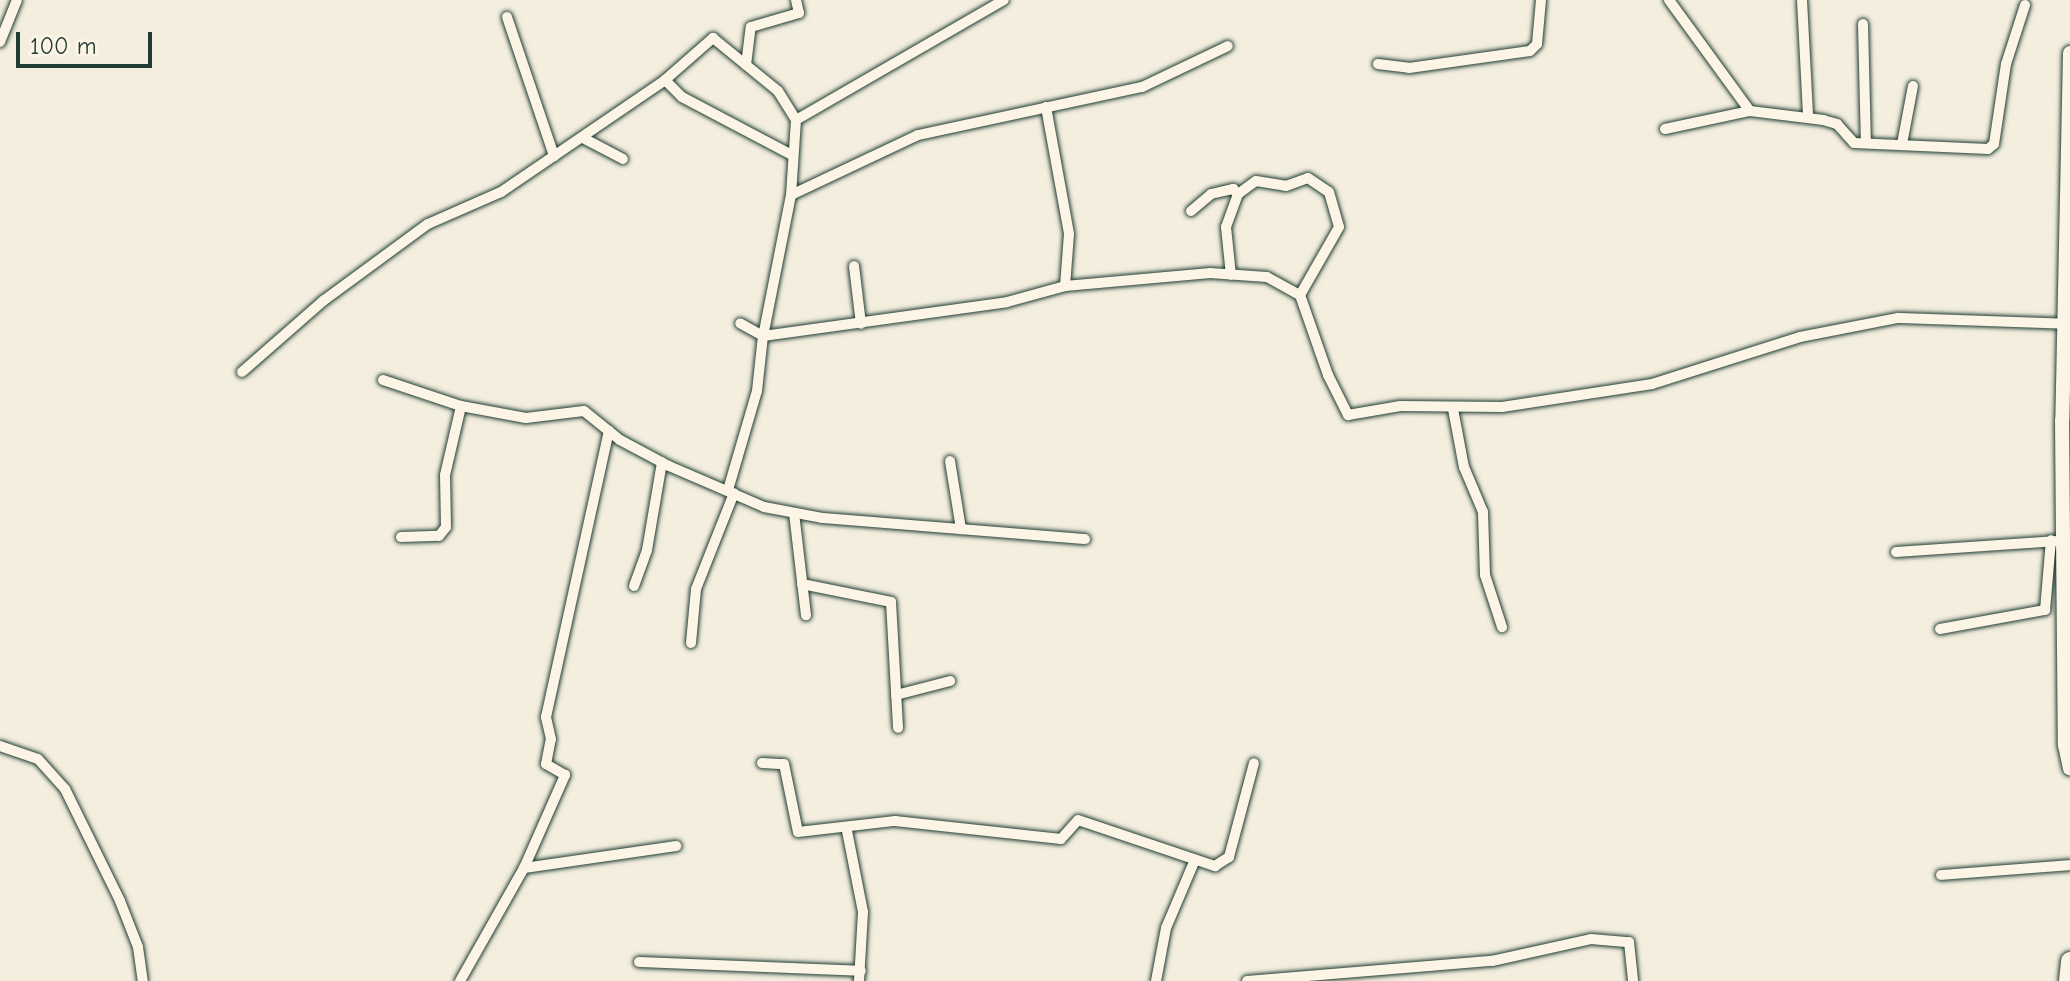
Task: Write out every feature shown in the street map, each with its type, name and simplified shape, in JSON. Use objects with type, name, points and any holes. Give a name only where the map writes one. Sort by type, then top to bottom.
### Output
[{"type":"highway","points":[[2068,981],[2070,961]]},
{"type":"street","points":[[0,42],[17,0]]},
{"type":"street","points":[[746,65],[751,27],[799,13],[796,0]]},
{"type":"street","points":[[796,120],[1004,0]]},
{"type":"street","points":[[1378,64],[1409,68],[1530,51],[1537,44],[1541,0]]},
{"type":"street","points":[[1669,0],[1750,111]]},
{"type":"street","points":[[1802,0],[1808,116]]},
{"type":"street","points":[[1665,129],[1750,111],[1808,116],[1837,124],[1854,143],[1988,149],[1994,144],[2006,64],[2025,5]]},
{"type":"street","points":[[507,17],[554,156]]},
{"type":"street","points":[[1863,24],[1866,143]]},
{"type":"street","points":[[242,372],[323,301],[428,224],[501,192],[665,80],[713,38],[778,91],[796,120],[791,195],[763,336],[757,391],[731,492],[696,589],[691,643]]},
{"type":"street","points":[[791,195],[918,135],[1142,87],[1228,46]]},
{"type":"street","points":[[2070,53],[2067,324],[2058,541],[2065,745],[2070,768]]},
{"type":"street","points":[[665,80],[682,97],[792,155]]},
{"type":"street","points":[[1902,144],[1913,86]]},
{"type":"street","points":[[1046,107],[1069,234],[1065,286]]},
{"type":"street","points":[[583,138],[623,159]]},
{"type":"street","points":[[1231,275],[1226,227],[1238,194],[1256,181],[1286,186],[1308,178],[1329,192],[1339,227],[1300,295]]},
{"type":"street","points":[[1191,211],[1211,194],[1233,189],[1238,194]]},
{"type":"street","points":[[854,266],[861,324]]},
{"type":"street","points":[[740,323],[763,336],[1007,302],[1065,286],[1231,275],[1267,277],[1300,295],[1328,375],[1348,415],[1400,406],[1453,409],[1502,407],[1652,384],[1800,337],[1898,318],[2067,324]]},
{"type":"street","points":[[383,380],[461,406],[526,418],[584,411],[609,431],[662,462],[731,492],[794,513],[1085,539]]},
{"type":"street","points":[[401,537],[439,536],[446,527],[445,475],[461,406]]},
{"type":"street","points":[[1453,409],[1464,467],[1483,512],[1485,575],[1502,627]]},
{"type":"street","points":[[460,981],[524,868],[565,775],[546,764],[551,739],[546,717],[609,431]]},
{"type":"street","points":[[950,461],[961,529]]},
{"type":"street","points":[[634,586],[647,550],[662,462]]},
{"type":"street","points":[[794,513],[806,615]]},
{"type":"street","points":[[1896,552],[2058,541]]},
{"type":"street","points":[[1940,629],[2045,610],[2058,541]]},
{"type":"street","points":[[802,584],[891,602],[898,728]]},
{"type":"street","points":[[896,695],[950,681]]},
{"type":"street","points":[[0,746],[38,759],[65,789],[120,901],[138,947],[143,981]]},
{"type":"street","points":[[762,763],[784,764],[798,832],[847,831],[895,821],[1061,839],[1078,820],[1194,862],[1227,863],[1254,763]]},
{"type":"street","points":[[639,962],[860,976],[863,912],[847,831]]},
{"type":"street","points":[[524,868],[676,846]]},
{"type":"street","points":[[1156,981],[1166,928],[1194,862]]},
{"type":"street","points":[[1941,875],[2070,865]]},
{"type":"street","points":[[1247,981],[1492,961],[1591,939],[1629,942],[1633,981]]}]
